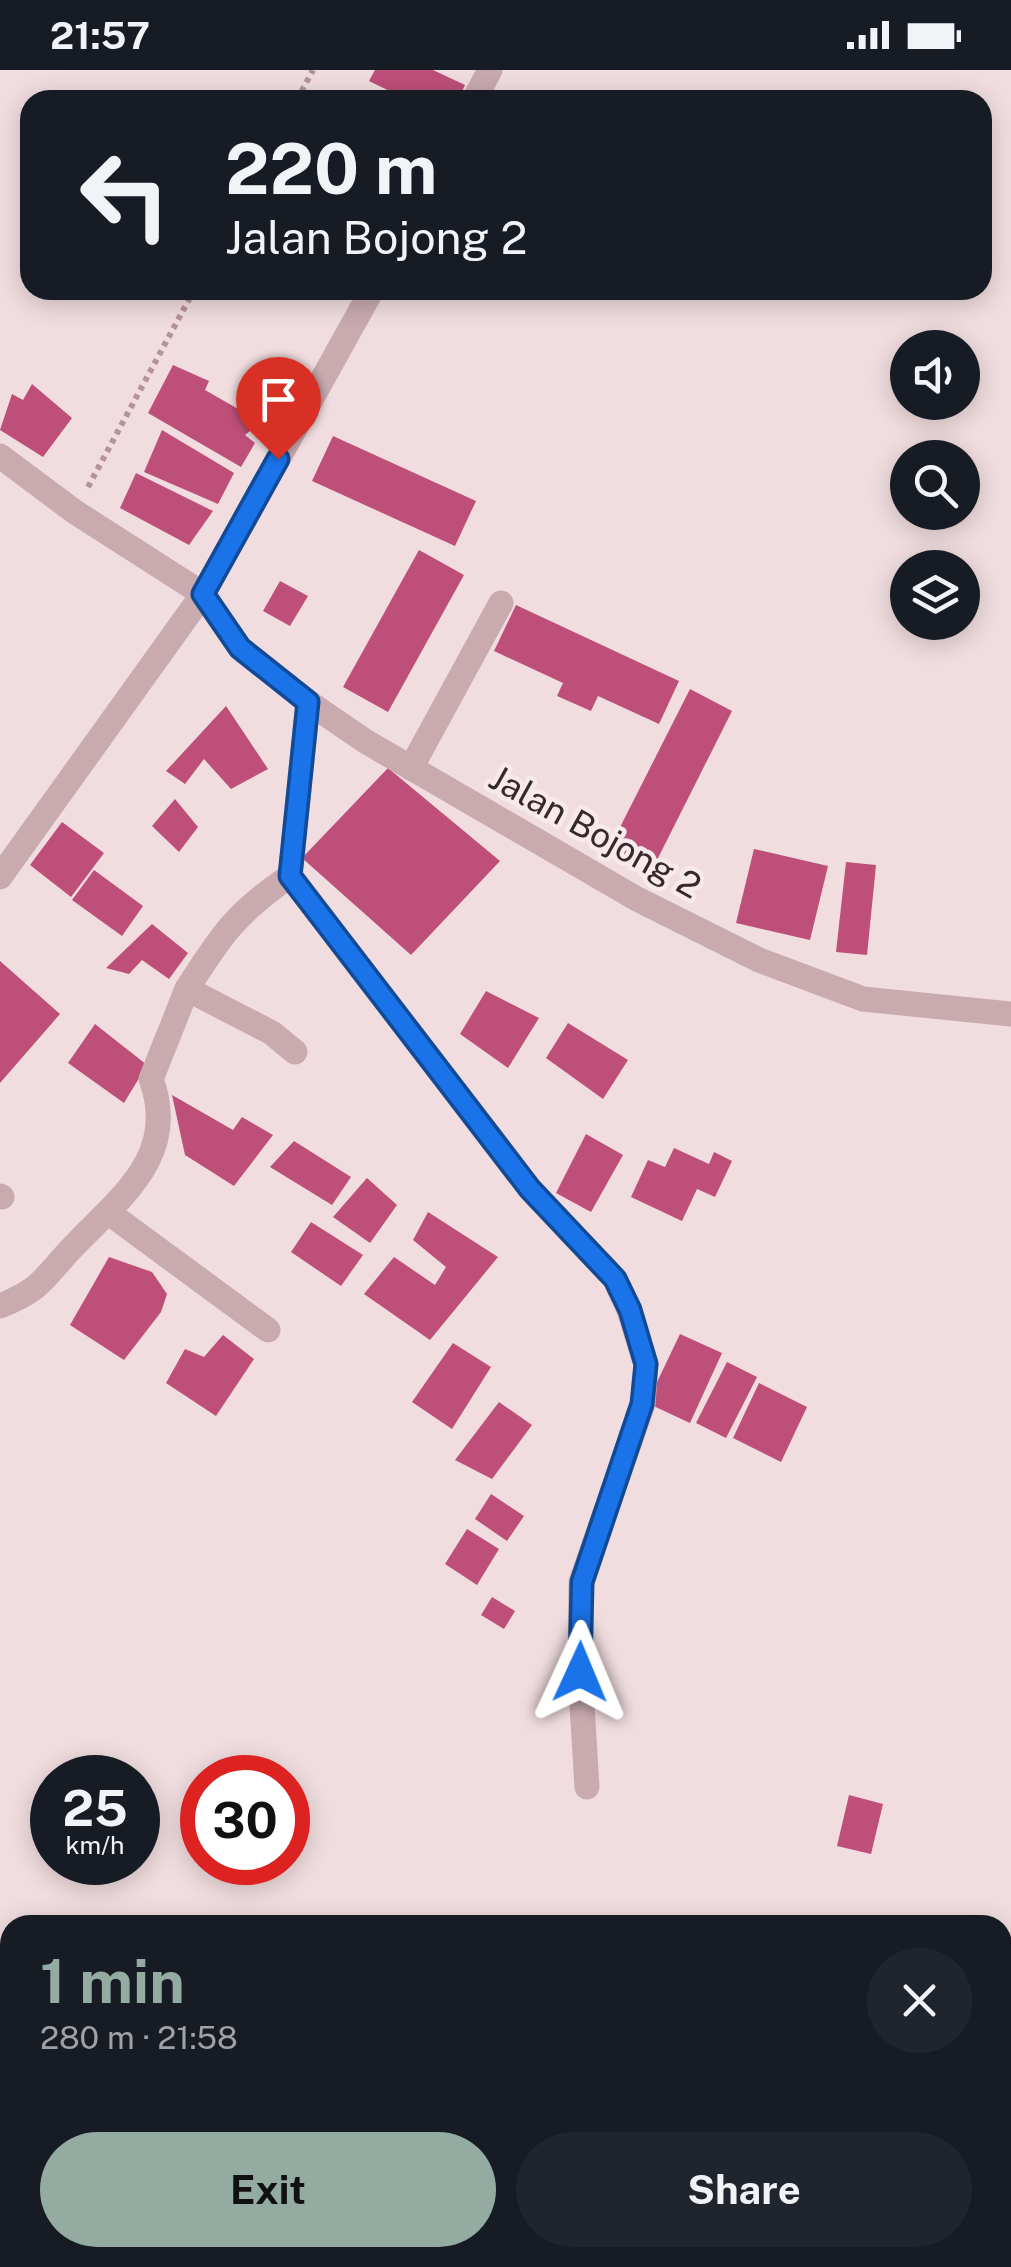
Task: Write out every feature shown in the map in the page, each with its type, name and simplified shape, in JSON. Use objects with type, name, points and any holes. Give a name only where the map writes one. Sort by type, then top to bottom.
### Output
[{"type":"street","points":[[0,878],[203,594],[366,300]]},
{"type":"street","points":[[0,456],[75,512],[203,594]]},
{"type":"street","name":"Jalan Bojong 2","points":[[203,594],[240,648],[308,702],[410,768],[637,899],[759,960],[863,998],[1011,1014]]},
{"type":"street","points":[[410,768],[500,603]]},
{"type":"street","points":[[308,702],[290,876],[530,1189],[615,1279],[630,1310],[646,1364],[642,1404],[582,1582],[580,1672],[587,1787]]},
{"type":"street","points":[[0,1306],[34,1292],[109,1214],[146,1168],[160,1106],[151,1080],[187,989],[221,934],[243,910],[290,876]]},
{"type":"street","points":[[187,989],[272,1033],[295,1052]]},
{"type":"street","points":[[109,1214],[268,1330]]},
{"type":"path","points":[[75,512],[189,300]]},
{"type":"building","points":[[375,70],[433,70],[465,85],[463,90],[387,90],[369,81]]},
{"type":"building","points":[[173,365],[209,381],[205,390],[261,422],[245,435],[255,443],[241,467],[148,413]]},
{"type":"building","points":[[32,384],[72,418],[43,457],[0,430],[12,394],[23,400]]},
{"type":"building","points":[[162,430],[234,473],[218,504],[144,472]]},
{"type":"building","points":[[333,436],[476,501],[455,546],[312,481]]},
{"type":"building","points":[[136,473],[213,511],[189,545],[120,508]]},
{"type":"building","points":[[419,550],[464,575],[388,712],[343,687]]},
{"type":"building","points":[[280,581],[308,596],[290,626],[263,611]]},
{"type":"building","points":[[516,605],[679,681],[659,724],[598,696],[591,711],[557,696],[563,683],[494,651]]},
{"type":"building","points":[[690,689],[732,711],[650,874],[607,853]]},
{"type":"building","points":[[226,706],[268,769],[231,789],[204,759],[185,784],[166,771]]},
{"type":"building","points":[[388,768],[500,861],[411,955],[302,858]]},
{"type":"building","points":[[175,799],[198,827],[179,852],[152,826]]},
{"type":"building","points":[[62,822],[104,853],[71,897],[30,865]]},
{"type":"building","points":[[754,849],[828,866],[810,940],[736,923]]},
{"type":"building","points":[[846,862],[876,865],[867,955],[836,952]]},
{"type":"building","points":[[94,870],[143,906],[122,936],[72,900]]},
{"type":"building","points":[[152,924],[188,953],[169,979],[142,960],[129,974],[106,968]]},
{"type":"building","points":[[0,961],[60,1014],[0,1083]]},
{"type":"building","points":[[486,991],[539,1018],[508,1068],[460,1034]]},
{"type":"building","points":[[568,1023],[628,1060],[603,1099],[546,1058]]},
{"type":"building","points":[[95,1024],[147,1065],[124,1103],[68,1063]]},
{"type":"building","points":[[172,1095],[233,1130],[242,1117],[273,1135],[234,1186],[185,1155]]},
{"type":"building","points":[[586,1134],[623,1155],[591,1212],[556,1193]]},
{"type":"building","points":[[294,1141],[351,1177],[332,1205],[270,1167]]},
{"type":"building","points":[[674,1148],[709,1164],[714,1152],[732,1161],[715,1197],[697,1189],[682,1221],[631,1197],[648,1160],[665,1167]]},
{"type":"building","points":[[367,1178],[397,1205],[370,1243],[333,1217]]},
{"type":"building","points":[[428,1212],[498,1257],[430,1340],[364,1294],[394,1257],[435,1285],[446,1267],[413,1240]]},
{"type":"building","points":[[311,1222],[363,1255],[341,1286],[291,1252]]},
{"type":"building","points":[[109,1257],[152,1272],[167,1294],[161,1312],[124,1360],[70,1325]]},
{"type":"building","points":[[680,1334],[722,1353],[690,1423],[647,1403]]},
{"type":"building","points":[[223,1335],[254,1359],[216,1416],[166,1383],[185,1349],[204,1357]]},
{"type":"building","points":[[453,1343],[491,1367],[452,1429],[412,1402]]},
{"type":"building","points":[[727,1362],[757,1377],[726,1438],[696,1423]]},
{"type":"building","points":[[759,1383],[807,1407],[781,1462],[733,1438]]},
{"type":"building","points":[[499,1402],[532,1425],[492,1479],[455,1460]]},
{"type":"building","points":[[491,1494],[524,1516],[507,1541],[475,1519]]},
{"type":"building","points":[[467,1529],[499,1549],[477,1585],[445,1564]]},
{"type":"building","points":[[492,1597],[515,1611],[504,1629],[481,1615]]},
{"type":"building","points":[[849,1795],[883,1804],[871,1854],[837,1846]]},
{"type":"route","points":[[278,459],[203,594],[240,648],[308,702],[290,876],[530,1189],[615,1279],[630,1310],[646,1364],[642,1404],[582,1582],[580,1672]]}]
